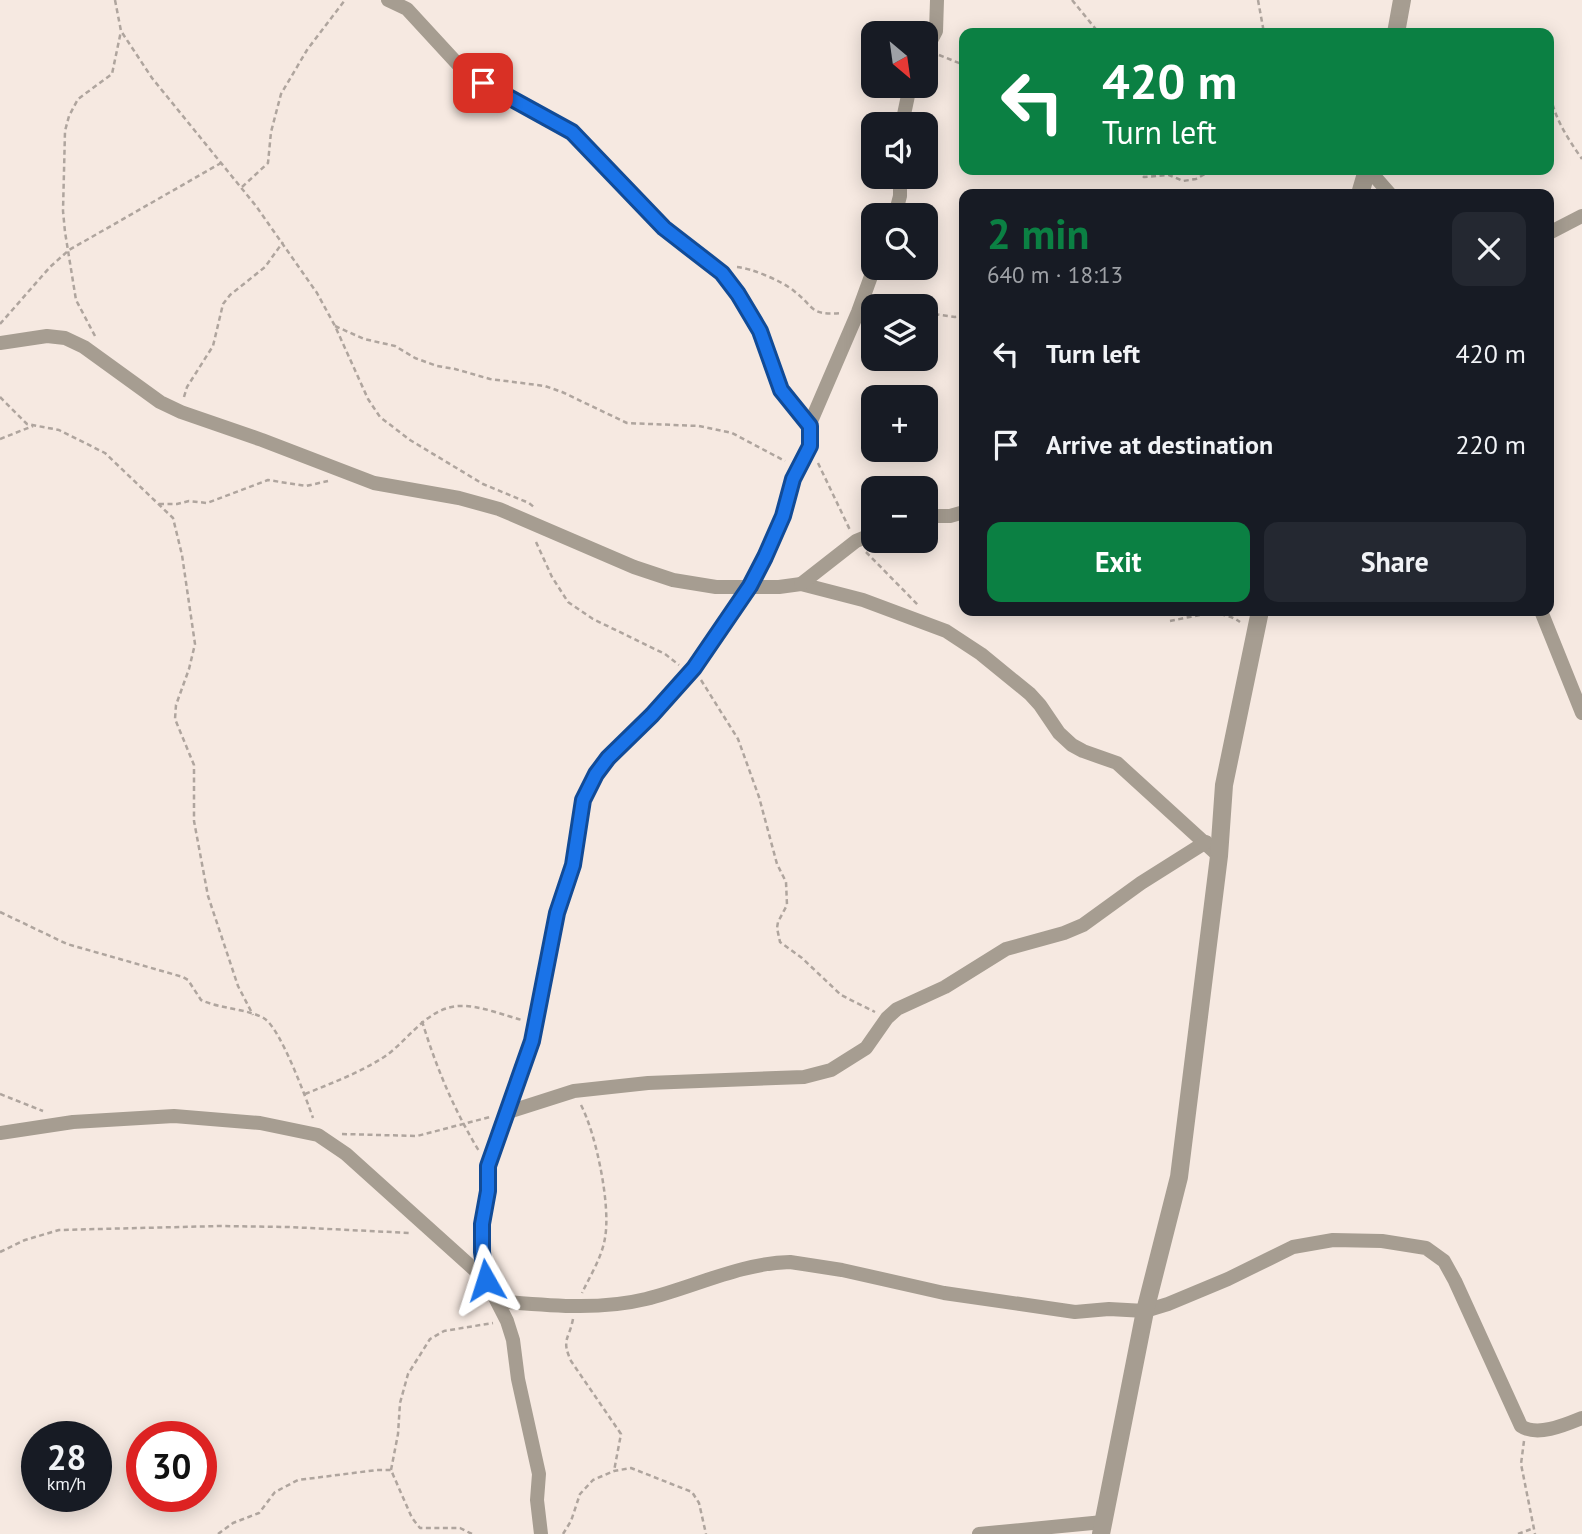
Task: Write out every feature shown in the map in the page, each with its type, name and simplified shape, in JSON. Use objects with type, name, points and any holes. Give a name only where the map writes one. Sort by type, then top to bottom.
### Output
[{"type":"street","points":[[388,0],[407,9],[465,72],[572,132],[664,228],[722,273],[760,331],[781,390],[810,426]]},
{"type":"street","points":[[936,21],[937,0]]},
{"type":"street","points":[[1397,28],[1402,0]]},
{"type":"street","points":[[1373,175],[1385,189]]},
{"type":"street","points":[[1554,230],[1582,216]]},
{"type":"street","points":[[541,1534],[537,1500],[538,1475],[518,1379],[513,1340],[507,1321],[486,1280],[482,1224],[488,1191],[488,1166],[532,1041],[557,913],[569,882],[583,800],[608,758],[652,715],[692,670],[750,586],[783,516],[799,468],[810,446],[810,426],[870,280]]},
{"type":"street","points":[[0,343],[47,335],[65,338],[84,347],[160,402],[181,412],[374,483],[459,498],[499,509],[634,567],[673,580],[716,587],[779,587],[800,584],[830,590],[946,631],[981,654],[1036,700],[1059,733],[1072,745],[1117,764],[1219,856]]},
{"type":"street","points":[[938,516],[959,514]]},
{"type":"street","points":[[800,584],[861,539]]},
{"type":"street","points":[[979,1534],[1102,1528],[1145,1311],[1179,1177],[1219,856],[1224,785],[1259,616]]},
{"type":"street","points":[[1543,616],[1582,713]]},
{"type":"street","points":[[508,1112],[574,1091],[648,1083],[804,1077],[831,1070],[866,1048],[887,1018],[897,1009],[945,987],[1006,949],[1065,933],[1083,925],[1141,883],[1206,842]]},
{"type":"street","points":[[0,1133],[73,1122],[174,1115],[260,1123],[318,1135],[346,1154],[486,1280]]},
{"type":"street","points":[[497,1301],[576,1306],[619,1304],[645,1299],[748,1267],[769,1262],[790,1262],[1004,1303],[1075,1312],[1109,1309],[1145,1311],[1228,1279],[1293,1247],[1333,1240],[1382,1241],[1426,1248],[1444,1261],[1521,1426],[1537,1430],[1562,1426],[1582,1418]]},
{"type":"path","points":[[110,366],[76,300],[63,211],[65,131],[78,99],[112,74],[121,31],[115,0]]},
{"type":"path","points":[[241,187],[271,158],[271,132],[281,94],[307,50],[345,0]]},
{"type":"path","points":[[1072,0],[1095,28]]},
{"type":"path","points":[[1258,0],[1263,28]]},
{"type":"path","points":[[121,31],[176,109],[283,242],[317,293],[368,400],[380,417],[410,440],[483,484],[529,503],[555,532]]},
{"type":"path","points":[[938,55],[959,63]]},
{"type":"path","points":[[1554,112],[1559,125],[1582,159]]},
{"type":"path","points":[[0,324],[50,267],[69,250],[222,163]]},
{"type":"path","points":[[1142,175],[1169,175],[1183,181],[1202,175]]},
{"type":"path","points":[[181,412],[187,387],[213,346],[223,304],[230,295],[265,267],[283,242]]},
{"type":"path","points":[[722,273],[738,266],[793,290],[805,303],[819,312],[858,312]]},
{"type":"path","points":[[938,315],[959,317]]},
{"type":"path","points":[[335,326],[364,339],[395,346],[415,358],[437,366],[490,379],[545,386],[627,423],[699,426],[732,433],[799,468]]},
{"type":"path","points":[[0,397],[27,424],[59,430],[105,453],[173,518],[195,644],[176,705],[175,719],[194,765],[194,821],[200,860],[238,986],[253,1014]]},
{"type":"path","points":[[0,439],[33,426]]},
{"type":"path","points":[[810,446],[856,541],[926,613]]},
{"type":"path","points":[[159,504],[189,501],[207,503],[259,482],[281,481],[306,486],[327,482],[348,473]]},
{"type":"path","points":[[527,520],[547,568],[568,601],[593,619],[692,670],[738,739],[759,797],[788,894],[787,905],[778,922],[780,942],[802,958],[841,995],[887,1018]]},
{"type":"path","points":[[1170,621],[1201,616]]},
{"type":"path","points":[[1232,616],[1254,632]]},
{"type":"path","points":[[1,914],[67,944],[183,977],[201,1000],[264,1019],[271,1026],[305,1094],[318,1135],[364,1133],[417,1136],[508,1112]]},
{"type":"path","points":[[305,1094],[359,1072],[386,1056],[422,1021],[457,1006],[536,1023]]},
{"type":"path","points":[[422,1021],[445,1089],[462,1124],[488,1166]]},
{"type":"path","points":[[574,1091],[587,1117],[605,1195],[607,1220],[605,1240],[576,1306],[571,1332],[565,1343],[571,1361],[621,1434],[614,1471]]},
{"type":"path","points":[[0,1094],[73,1122]]},
{"type":"path","points":[[0,1252],[25,1240],[59,1230],[261,1227],[436,1235]]},
{"type":"path","points":[[472,1534],[460,1528],[420,1528],[412,1518],[391,1470],[398,1434],[400,1403],[408,1374],[430,1339],[444,1331],[507,1321]]},
{"type":"path","points":[[1526,1429],[1521,1464],[1535,1534]]},
{"type":"path","points":[[562,1534],[571,1521],[580,1494],[593,1480],[614,1471],[631,1468],[692,1492],[699,1503],[706,1534]]},
{"type":"path","points":[[218,1534],[233,1523],[258,1513],[275,1492],[298,1480],[357,1471],[391,1470]]},
{"type":"path","points":[[1518,1534],[1534,1528]]},
{"type":"route","points":[[483,83],[572,132],[620,179],[664,228],[722,273],[760,331],[781,390],[810,426],[810,446],[793,479],[783,516],[750,586],[694,668],[652,715],[608,758],[596,774],[583,800],[573,865],[557,913],[532,1041],[488,1166],[488,1191],[482,1224],[486,1280]]}]
